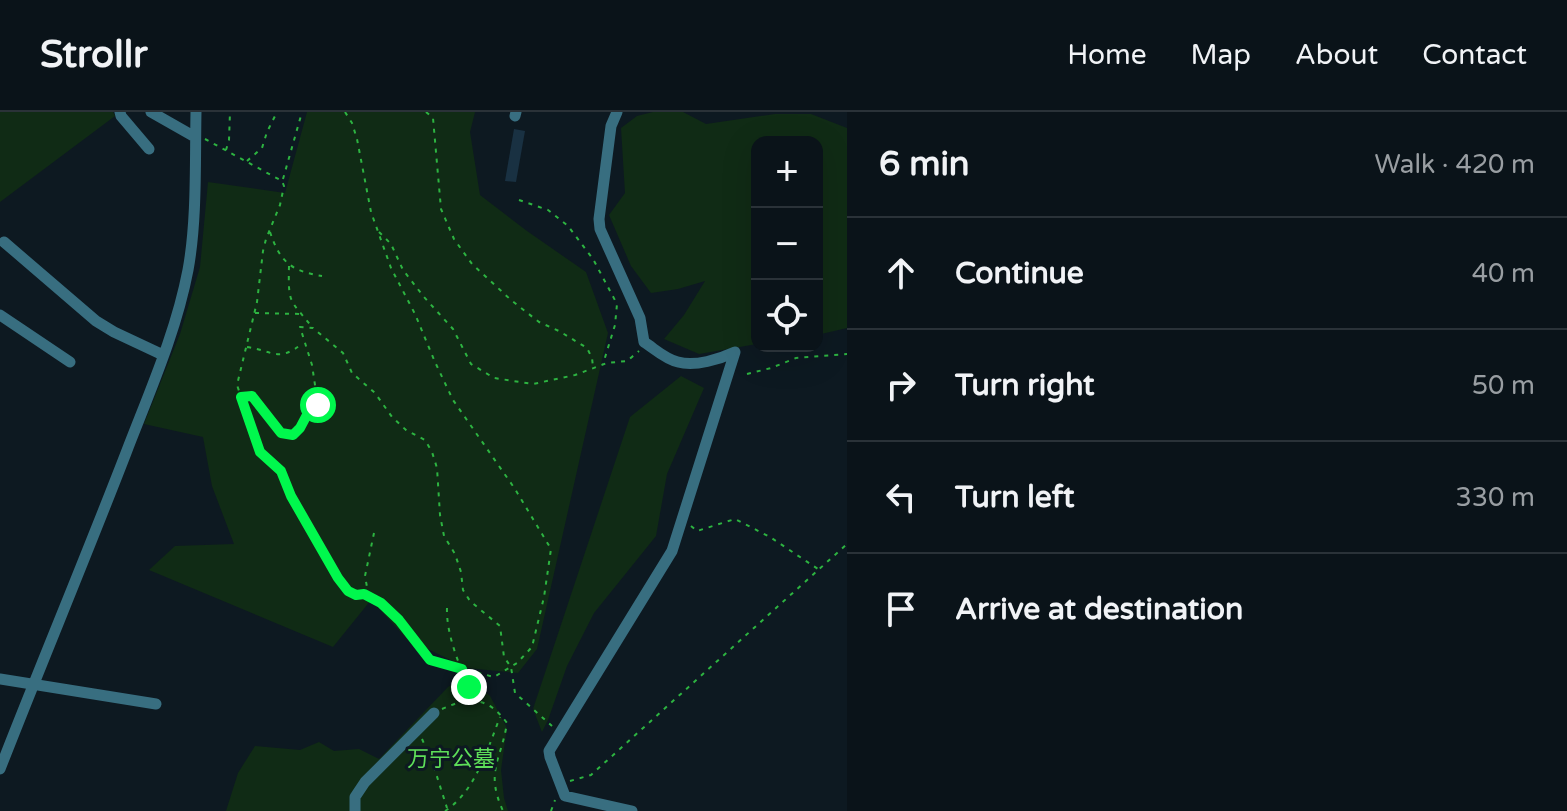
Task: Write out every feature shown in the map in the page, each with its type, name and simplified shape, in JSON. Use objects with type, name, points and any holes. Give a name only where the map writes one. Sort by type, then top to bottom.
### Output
[{"type":"street","points":[[120,112],[149,149]]},
{"type":"street","points":[[151,112],[195,137]]},
{"type":"street","points":[[0,769],[113,486],[181,302],[189,267],[192,230],[196,112]]},
{"type":"street","points":[[617,112],[611,126],[600,229],[640,318],[644,342],[681,364],[722,358],[735,352],[672,551],[549,751],[565,796],[632,811]]},
{"type":"street","points":[[4,242],[96,321],[163,355]]},
{"type":"street","points":[[1,318],[70,362]]},
{"type":"street","points":[[0,679],[156,704]]},
{"type":"street","points":[[355,811],[355,797],[365,782],[434,713]]},
{"type":"path","points":[[225,151],[229,140],[230,112]]},
{"type":"path","points":[[247,162],[262,148],[277,112]]},
{"type":"path","points":[[302,112],[282,181],[284,186],[280,205],[263,251],[254,313],[237,385],[241,397],[260,452],[281,471],[291,496],[348,591],[356,595],[364,594],[381,603],[399,620],[430,660],[494,677],[517,663],[532,647],[551,549],[515,489],[453,400],[435,362],[391,268],[371,212],[357,139],[345,112]]},
{"type":"path","points":[[426,112],[433,118]]},
{"type":"path","points":[[432,112],[441,209],[454,239],[472,264],[511,300],[539,322],[587,348],[593,368]]},
{"type":"path","points":[[195,137],[205,139],[282,181]]},
{"type":"path","points":[[519,200],[548,210],[568,226],[593,259],[617,304],[615,325],[603,365]]},
{"type":"path","points":[[270,231],[276,251],[289,265],[305,273],[322,276]]},
{"type":"path","points":[[378,231],[391,244],[403,270],[453,329],[471,364],[494,378],[533,384],[575,375],[627,361],[647,344]]},
{"type":"path","points":[[289,265],[291,304],[343,353],[352,373],[375,393],[392,417],[406,430],[425,440],[432,452],[437,468],[444,536],[455,554],[463,590],[470,601],[500,626],[504,657],[511,667],[515,693],[560,733]]},
{"type":"path","points":[[254,313],[302,314]]},
{"type":"path","points":[[241,397],[252,396],[281,433],[293,435],[309,411],[318,405],[312,365],[300,327],[313,328]]},
{"type":"path","points":[[245,347],[276,355],[290,354],[304,342]]},
{"type":"path","points":[[747,374],[796,358],[847,354]]},
{"type":"path","points":[[680,526],[692,526],[697,531],[735,519],[770,537],[819,570]]},
{"type":"path","points":[[364,594],[374,533]]},
{"type":"path","points":[[560,784],[591,775],[847,544]]},
{"type":"path","points":[[447,608],[446,622],[475,699]]},
{"type":"path","points":[[434,713],[456,702],[475,699],[501,715],[507,723],[493,776],[496,796],[503,811]]},
{"type":"path","points":[[417,729],[433,764],[447,810],[455,805],[480,769],[501,715]]},
{"type":"green space","points":[[0,112],[113,112],[115,116],[0,202]]},
{"type":"green space","points":[[307,112],[475,112],[470,132],[480,195],[586,272],[608,333],[537,649],[518,673],[467,668],[407,639],[371,600],[333,647],[149,570],[175,546],[234,544],[212,486],[203,437],[144,424],[180,334],[200,267],[208,182],[285,193]]},
{"type":"green space","points":[[653,112],[683,112],[706,124],[775,114],[811,114],[847,128],[847,328],[823,334],[823,136],[751,136],[751,345],[699,354],[664,339],[684,315],[705,281],[651,293],[631,266],[609,215],[625,193],[621,128],[637,116]]},
{"type":"green space","points":[[681,376],[704,388],[667,474],[656,536],[594,613],[567,666],[542,732],[533,709],[630,417]]},
{"type":"green space","name":"万宁公墓","points":[[466,676],[490,696],[507,728],[501,770],[508,811],[226,811],[238,773],[255,746],[300,750],[319,742],[334,751],[359,749],[379,759],[448,687]]},
{"type":"building","points":[[514,129],[525,131],[516,182],[505,181]]},
{"type":"route","points":[[318,405],[309,411],[293,435],[281,433],[252,396],[241,397],[260,452],[281,471],[291,496],[348,591],[356,595],[364,594],[381,603],[399,620],[430,660],[462,669],[469,687]]}]
